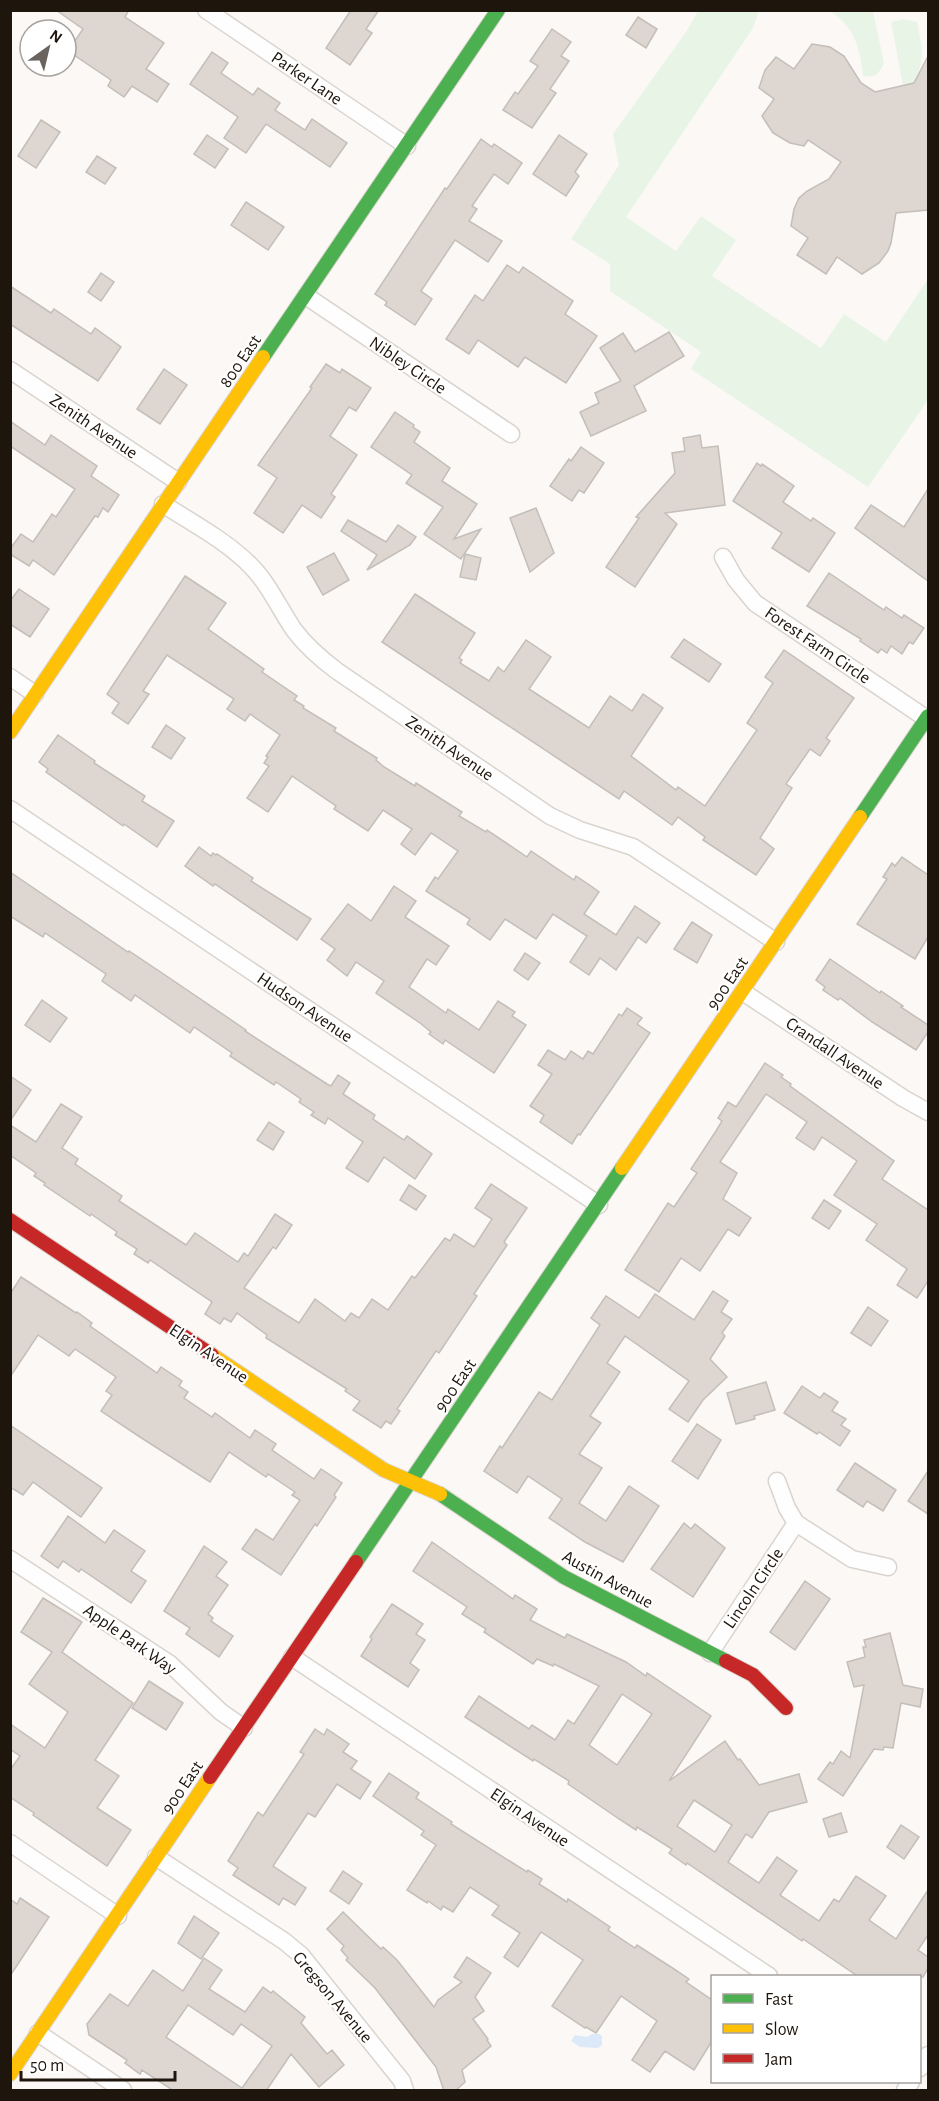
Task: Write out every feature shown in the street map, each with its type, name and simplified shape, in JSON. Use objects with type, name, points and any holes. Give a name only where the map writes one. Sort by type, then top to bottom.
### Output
[{"type":"street","name":"Parker Lane","points":[[206,10],[407,146]]},
{"type":"street","name":"800 East","points":[[10,732],[498,10]]},
{"type":"street","name":"Nibley Circle","points":[[306,296],[511,434]]},
{"type":"street","name":"Zenith Avenue","points":[[10,370],[178,482]]},
{"type":"street","name":"Zenith Avenue","points":[[163,504],[232,549],[250,565],[265,582],[294,629],[313,652],[337,671],[550,816],[580,830],[617,840],[641,851],[776,942]]},
{"type":"street","name":"Forest Farm Circle","points":[[723,557],[736,580],[755,603],[928,718]]},
{"type":"street","points":[[10,677],[35,694]]},
{"type":"street","name":"900 East","points":[[10,2074],[928,718]]},
{"type":"street","name":"Hudson Avenue","points":[[10,809],[599,1205]]},
{"type":"street","name":"Crandall Avenue","points":[[743,992],[903,1098],[928,1112]]},
{"type":"street","name":"Elgin Avenue","points":[[10,1220],[384,1470],[411,1481]]},
{"type":"street","name":"Austin Avenue","points":[[411,1481],[437,1492],[564,1577],[753,1675],[786,1708]]},
{"type":"street","points":[[777,1481],[787,1508],[796,1523],[852,1559],[888,1568]]},
{"type":"street","name":"Lincoln Circle","points":[[710,1653],[796,1523]]},
{"type":"street","name":"Apple Park Way","points":[[10,1559],[170,1664],[221,1712],[244,1728]]},
{"type":"street","name":"Elgin Avenue","points":[[292,1657],[766,1975]]},
{"type":"street","points":[[10,1843],[118,1916]]},
{"type":"street","name":"Gregson Avenue","points":[[156,1857],[284,1941],[301,1955],[402,2081],[405,2091]]},
{"type":"street","points":[[38,2034],[123,2091]]},
{"type":"green space","points":[[698,11],[759,11],[753,28],[626,217],[676,251],[701,216],[736,240],[712,276],[821,348],[844,314],[886,342],[928,279],[928,400],[868,487],[691,369],[701,352],[610,291],[610,264],[571,239],[619,165],[613,134],[686,32]]},
{"type":"green space","points":[[830,11],[873,11],[884,63],[876,74],[863,76],[858,47],[851,31]]},
{"type":"green space","points":[[903,19],[917,22],[922,53],[920,68],[913,84],[903,85],[891,22]]},
{"type":"water","points":[[592,2034],[602,2036],[602,2045],[598,2048],[580,2047],[571,2041],[575,2035],[587,2037]]},
{"type":"building","points":[[56,10],[129,10],[125,17],[164,43],[146,69],[169,84],[157,102],[132,86],[124,97],[108,86],[111,80],[78,58],[78,36],[83,29],[78,25],[78,18],[67,18]]},
{"type":"building","points":[[351,10],[379,10],[366,29],[372,33],[350,65],[326,48]]},
{"type":"building","points":[[638,17],[657,29],[646,48],[626,35]]},
{"type":"building","points":[[552,29],[571,42],[561,56],[569,61],[550,89],[556,93],[532,128],[503,110],[515,92],[518,94],[538,66],[530,61]]},
{"type":"building","points":[[812,44],[830,47],[844,56],[861,83],[875,92],[914,83],[928,56],[928,210],[896,213],[888,251],[879,263],[862,274],[837,257],[826,274],[797,255],[808,238],[791,226],[799,198],[829,179],[841,162],[808,140],[804,146],[790,143],[773,133],[762,116],[774,99],[759,88],[765,70],[776,57],[794,69]]},
{"type":"building","points":[[212,52],[228,63],[221,73],[253,95],[258,88],[280,103],[275,110],[305,130],[312,119],[347,143],[330,167],[266,124],[246,153],[224,138],[238,117],[190,84]]},
{"type":"building","points":[[41,120],[60,132],[36,168],[18,156]]},
{"type":"building","points":[[207,135],[228,149],[215,168],[194,154]]},
{"type":"building","points":[[559,135],[587,154],[575,172],[579,176],[566,196],[533,174]]},
{"type":"building","points":[[481,139],[492,147],[494,144],[522,163],[508,184],[494,174],[472,206],[477,209],[469,221],[502,241],[488,262],[455,240],[421,291],[432,299],[415,325],[385,305],[387,302],[375,294],[445,188],[447,189]]},
{"type":"building","points":[[97,156],[116,168],[105,184],[86,172]]},
{"type":"building","points":[[246,202],[284,227],[268,250],[231,225]]},
{"type":"building","points":[[507,265],[519,273],[523,267],[573,301],[565,314],[597,336],[566,383],[525,357],[518,367],[478,340],[469,354],[446,339],[475,295],[483,301]]},
{"type":"building","points":[[101,273],[114,282],[101,301],[88,292]]},
{"type":"building","points":[[10,286],[51,313],[54,309],[91,334],[95,328],[121,347],[98,381],[10,324]]},
{"type":"building","points":[[669,332],[684,356],[634,386],[646,411],[591,436],[580,412],[599,403],[595,393],[621,381],[600,348],[623,333],[635,352]]},
{"type":"building","points":[[326,364],[340,373],[342,369],[371,388],[356,411],[349,407],[330,436],[357,455],[331,494],[335,497],[321,518],[302,505],[283,533],[254,513],[277,478],[258,465]]},
{"type":"building","points":[[164,369],[187,385],[160,424],[137,409]]},
{"type":"building","points":[[395,412],[420,432],[414,442],[450,468],[442,481],[477,504],[454,539],[481,529],[461,559],[424,534],[443,507],[406,483],[412,475],[371,447]]},
{"type":"building","points":[[10,421],[45,445],[51,435],[97,466],[91,476],[119,495],[108,512],[103,508],[98,517],[95,516],[54,575],[33,560],[29,566],[10,554],[10,549],[21,534],[33,542],[52,514],[56,517],[75,489],[10,446]]},
{"type":"building","points":[[700,435],[702,448],[718,446],[725,505],[665,513],[677,524],[635,587],[606,567],[639,518],[636,517],[675,473],[672,453],[685,451],[683,438]]},
{"type":"building","points":[[581,447],[604,463],[584,493],[579,490],[572,501],[550,486],[569,459],[571,461]]},
{"type":"building","points":[[757,463],[794,486],[783,502],[811,521],[813,518],[835,533],[809,572],[772,548],[782,533],[733,501]]},
{"type":"building","points":[[928,489],[928,581],[855,528],[871,505],[904,527]]},
{"type":"building","points":[[536,508],[554,553],[530,572],[510,518]]},
{"type":"building","points":[[348,520],[386,542],[398,525],[416,537],[410,545],[367,570],[377,555],[341,531]]},
{"type":"building","points":[[334,553],[349,580],[323,595],[307,567]]},
{"type":"building","points":[[465,554],[481,558],[476,580],[460,577]]},
{"type":"building","points":[[829,573],[884,610],[886,607],[902,618],[904,615],[924,628],[913,644],[909,642],[902,654],[891,646],[887,653],[881,649],[878,653],[860,641],[861,639],[807,606]]},
{"type":"building","points":[[185,576],[226,603],[208,629],[264,669],[262,672],[297,696],[294,700],[304,706],[303,708],[336,728],[334,731],[377,758],[376,760],[384,767],[415,786],[416,783],[462,812],[459,816],[486,832],[487,830],[527,857],[531,851],[574,880],[576,876],[591,886],[599,892],[584,914],[616,935],[635,906],[660,923],[646,943],[638,937],[616,970],[600,958],[589,975],[570,962],[587,936],[553,914],[536,939],[505,919],[490,940],[467,924],[470,919],[426,891],[435,877],[438,879],[458,851],[431,833],[415,855],[401,844],[412,829],[383,810],[368,831],[334,809],[336,806],[292,776],[268,812],[247,798],[269,766],[264,763],[268,757],[266,756],[280,735],[250,714],[245,721],[227,709],[234,699],[167,655],[143,691],[149,694],[128,724],[112,713],[119,703],[107,694]]},
{"type":"building","points":[[19,589],[49,609],[30,637],[10,624],[10,601]]},
{"type":"building","points":[[415,594],[475,633],[459,658],[462,660],[460,663],[489,681],[498,667],[504,672],[526,640],[551,657],[529,689],[589,728],[610,696],[632,711],[643,694],[663,708],[631,756],[676,790],[678,787],[705,806],[757,730],[747,723],[773,683],[765,677],[784,650],[854,698],[826,738],[830,741],[820,756],[810,749],[786,784],[792,788],[760,838],[774,849],[756,875],[703,840],[705,837],[678,817],[672,825],[624,791],[619,799],[382,642]]},
{"type":"building","points":[[684,639],[721,664],[709,682],[671,657]]},
{"type":"building","points":[[166,725],[185,738],[171,759],[152,747]]},
{"type":"building","points":[[58,735],[95,761],[94,763],[145,796],[142,801],[174,821],[157,847],[46,772],[48,769],[39,762]]},
{"type":"building","points":[[199,847],[211,856],[213,853],[217,854],[253,878],[251,881],[311,919],[297,940],[185,866]]},
{"type":"building","points":[[902,857],[928,875],[928,937],[915,959],[857,924],[887,879],[883,877],[892,863],[895,866]]},
{"type":"building","points":[[10,872],[327,1084],[331,1086],[338,1075],[350,1083],[343,1094],[375,1115],[373,1119],[404,1140],[407,1136],[432,1154],[415,1179],[384,1157],[368,1182],[346,1168],[363,1142],[328,1118],[325,1124],[311,1115],[314,1112],[299,1102],[301,1099],[276,1082],[274,1085],[230,1056],[232,1053],[194,1027],[190,1033],[135,995],[131,1001],[102,981],[106,974],[45,933],[43,937],[10,916]]},
{"type":"building","points":[[394,886],[416,901],[405,917],[449,946],[436,965],[427,959],[409,987],[446,1013],[448,1009],[479,1030],[498,1001],[515,1012],[512,1016],[526,1025],[494,1073],[445,1040],[443,1044],[429,1034],[431,1032],[420,1023],[376,993],[384,981],[356,962],[347,976],[327,960],[335,949],[321,939],[348,904],[371,921]]},
{"type":"building","points":[[692,922],[712,935],[697,963],[674,949]]},
{"type":"building","points":[[525,953],[540,963],[528,980],[514,970]]},
{"type":"building","points":[[830,959],[880,993],[881,991],[928,1025],[928,1032],[916,1050],[840,998],[838,1000],[823,990],[825,987],[816,980]]},
{"type":"building","points":[[42,1000],[67,1018],[50,1042],[25,1025]]},
{"type":"building","points":[[627,1008],[642,1018],[637,1024],[650,1033],[572,1144],[540,1122],[544,1115],[530,1106],[552,1074],[538,1065],[548,1050],[565,1060],[571,1051],[583,1059],[588,1051],[593,1054],[619,1014],[622,1016]]},
{"type":"building","points":[[765,1063],[783,1075],[781,1077],[791,1084],[790,1086],[894,1161],[882,1179],[928,1210],[928,1281],[917,1298],[897,1285],[907,1269],[866,1240],[877,1224],[834,1195],[857,1161],[822,1137],[814,1150],[796,1138],[807,1122],[766,1094],[720,1162],[737,1173],[723,1199],[751,1218],[739,1236],[728,1229],[700,1271],[681,1258],[659,1292],[625,1270],[668,1203],[674,1207],[697,1173],[691,1169],[722,1121],[718,1118],[728,1102],[736,1107]]},
{"type":"building","points":[[10,1076],[31,1090],[10,1121]]},
{"type":"building","points":[[61,1104],[82,1117],[62,1148],[78,1159],[75,1164],[122,1196],[119,1201],[186,1245],[195,1233],[238,1262],[244,1253],[248,1256],[275,1214],[292,1225],[276,1249],[273,1247],[244,1288],[299,1323],[315,1299],[345,1321],[351,1313],[359,1318],[372,1299],[388,1310],[412,1276],[415,1278],[445,1238],[450,1241],[454,1234],[474,1247],[492,1219],[475,1208],[491,1184],[527,1208],[504,1242],[507,1245],[474,1294],[477,1296],[439,1353],[436,1351],[397,1409],[400,1411],[391,1424],[386,1421],[381,1428],[353,1410],[360,1401],[345,1391],[347,1389],[266,1338],[267,1335],[237,1313],[231,1322],[224,1318],[220,1324],[205,1314],[212,1302],[150,1260],[148,1263],[134,1254],[137,1249],[115,1235],[117,1232],[44,1185],[45,1183],[34,1176],[36,1173],[10,1155],[10,1125],[36,1142]]},
{"type":"building","points":[[269,1122],[284,1132],[273,1150],[257,1140]]},
{"type":"building","points":[[409,1185],[426,1196],[416,1210],[400,1200]]},
{"type":"building","points":[[824,1200],[841,1211],[829,1229],[812,1218]]},
{"type":"building","points":[[21,1277],[77,1312],[92,1323],[90,1326],[157,1373],[161,1367],[182,1381],[179,1386],[188,1392],[184,1398],[212,1417],[215,1413],[250,1438],[255,1430],[276,1444],[272,1450],[314,1479],[321,1469],[342,1483],[334,1495],[336,1497],[317,1526],[315,1524],[281,1575],[242,1549],[256,1529],[273,1540],[300,1500],[292,1495],[295,1492],[268,1474],[266,1477],[229,1452],[210,1482],[140,1437],[101,1411],[112,1395],[106,1391],[116,1377],[75,1349],[69,1356],[38,1335],[10,1377],[10,1294]]},
{"type":"building","points":[[713,1291],[728,1301],[721,1312],[732,1319],[722,1333],[725,1336],[710,1359],[727,1377],[703,1400],[688,1422],[669,1409],[689,1381],[625,1336],[607,1363],[620,1372],[590,1416],[601,1423],[579,1454],[602,1468],[579,1503],[606,1521],[629,1486],[659,1506],[623,1562],[585,1542],[549,1518],[562,1499],[528,1476],[517,1493],[484,1471],[539,1392],[552,1400],[600,1325],[591,1318],[606,1296],[639,1318],[655,1294],[694,1320]]},
{"type":"building","points":[[868,1307],[888,1321],[871,1346],[851,1333]]},
{"type":"building","points":[[766,1382],[775,1410],[736,1424],[727,1393]]},
{"type":"building","points":[[802,1386],[820,1398],[824,1393],[838,1402],[832,1411],[846,1419],[841,1425],[850,1431],[840,1446],[784,1413]]},
{"type":"building","points":[[697,1424],[721,1440],[698,1479],[672,1461]]},
{"type":"building","points":[[10,1425],[102,1488],[81,1517],[33,1482],[23,1495],[10,1487]]},
{"type":"building","points":[[855,1463],[896,1490],[883,1511],[867,1501],[863,1507],[837,1490]]},
{"type":"building","points":[[928,1471],[928,1514],[908,1501]]},
{"type":"building","points":[[68,1516],[105,1543],[114,1530],[145,1551],[131,1571],[146,1581],[131,1603],[81,1569],[79,1572],[63,1561],[58,1568],[41,1556]]},
{"type":"building","points":[[684,1523],[691,1529],[695,1524],[725,1548],[693,1597],[651,1569]]},
{"type":"building","points":[[432,1542],[513,1599],[515,1595],[537,1609],[530,1620],[565,1638],[567,1634],[626,1662],[646,1676],[647,1673],[711,1716],[669,1781],[725,1741],[759,1785],[799,1774],[807,1802],[769,1812],[752,1838],[746,1834],[728,1862],[759,1883],[777,1857],[797,1871],[780,1895],[819,1921],[834,1899],[839,1902],[856,1876],[886,1896],[869,1920],[896,1939],[928,1890],[928,1935],[918,1950],[928,1957],[928,1968],[923,1977],[921,1975],[856,1975],[687,1863],[686,1865],[669,1853],[672,1849],[637,1827],[636,1830],[619,1819],[568,1784],[569,1781],[534,1759],[533,1761],[465,1717],[479,1696],[529,1729],[532,1725],[555,1740],[568,1720],[574,1724],[599,1686],[554,1664],[553,1666],[537,1659],[533,1664],[484,1632],[486,1629],[462,1614],[467,1607],[413,1571]],"holes":[[[622,1694],[652,1714],[617,1765],[589,1745]],[[694,1800],[732,1825],[715,1852],[677,1826]]]},
{"type":"building","points":[[204,1546],[227,1562],[216,1576],[228,1585],[208,1614],[213,1618],[211,1621],[233,1636],[219,1657],[186,1634],[190,1628],[164,1611]]},
{"type":"building","points":[[805,1581],[830,1599],[795,1650],[770,1632]]},
{"type":"building","points":[[43,1598],[82,1622],[62,1652],[133,1703],[95,1760],[119,1776],[97,1808],[131,1830],[107,1866],[10,1797],[10,1770],[20,1756],[10,1749],[10,1724],[45,1748],[68,1712],[29,1684],[52,1652],[21,1632]]},
{"type":"building","points":[[392,1604],[423,1624],[416,1634],[425,1640],[410,1663],[419,1670],[408,1687],[361,1656],[372,1639],[370,1637]]},
{"type":"building","points":[[890,1633],[903,1685],[923,1689],[920,1707],[901,1703],[893,1748],[874,1749],[843,1796],[818,1779],[830,1762],[833,1764],[841,1751],[850,1758],[864,1685],[854,1687],[847,1662],[865,1657],[864,1640]]},
{"type":"building","points":[[149,1681],[183,1703],[166,1730],[132,1708]]},
{"type":"building","points":[[315,1729],[324,1735],[327,1729],[349,1744],[343,1752],[357,1761],[351,1769],[371,1782],[360,1799],[337,1784],[315,1817],[308,1813],[273,1866],[306,1888],[295,1905],[283,1898],[279,1905],[233,1875],[238,1868],[228,1861],[258,1812],[263,1816],[304,1754],[300,1752]]},
{"type":"building","points":[[389,1773],[419,1793],[416,1798],[452,1822],[451,1824],[542,1879],[539,1884],[567,1902],[568,1899],[610,1927],[608,1930],[635,1948],[637,1945],[689,1979],[686,1982],[711,1999],[711,2043],[694,2070],[665,2051],[650,2072],[632,2060],[657,2021],[621,1996],[596,2033],[552,2006],[583,1960],[541,1932],[518,1967],[504,1957],[520,1933],[492,1915],[499,1906],[470,1887],[453,1912],[443,1906],[441,1910],[407,1890],[436,1845],[421,1835],[424,1831],[373,1796]]},
{"type":"building","points":[[841,1813],[847,1832],[829,1837],[823,1819]]},
{"type":"building","points":[[901,1825],[919,1837],[904,1859],[887,1847]]},
{"type":"building","points":[[343,1871],[362,1884],[349,1904],[330,1891]]},
{"type":"building","points":[[20,1898],[49,1917],[10,1976],[10,1899],[17,1904]]},
{"type":"building","points":[[343,1912],[381,1949],[383,1947],[397,1960],[434,2007],[438,2000],[462,1982],[454,1977],[467,1957],[491,1973],[475,1997],[484,2011],[473,2019],[491,2046],[462,2070],[465,2082],[455,2091],[444,2091],[436,2067],[375,1988],[346,1960],[348,1958],[341,1950],[344,1946],[327,1929]]},
{"type":"building","points":[[194,1916],[219,1933],[201,1959],[178,1943]]},
{"type":"building","points":[[204,1958],[222,1970],[209,1989],[245,2012],[263,1987],[271,1993],[273,1991],[305,2017],[301,2023],[327,2054],[332,2050],[344,2065],[319,2087],[291,2054],[266,2091],[174,2091],[142,2070],[140,2074],[125,2063],[127,2060],[89,2035],[87,2024],[110,1994],[128,2006],[153,1970],[183,1991]],"holes":[[[188,2005],[233,2035],[241,2024],[272,2046],[242,2088],[166,2037]]]},
{"type":"traffic: fast","points":[[263,357],[498,10]]},
{"type":"traffic: fast","points":[[860,817],[928,716]]},
{"type":"traffic: fast","points":[[356,1562],[622,1168]]},
{"type":"traffic: fast","points":[[440,1494],[564,1577],[726,1661]]},
{"type":"traffic: slow","points":[[10,732],[263,357]]},
{"type":"traffic: slow","points":[[622,1168],[860,817]]},
{"type":"traffic: slow","points":[[212,1355],[384,1470],[440,1494]]},
{"type":"traffic: slow","points":[[10,2074],[210,1777]]},
{"type":"traffic: jam","points":[[10,1220],[212,1355]]},
{"type":"traffic: jam","points":[[210,1777],[356,1562]]},
{"type":"traffic: jam","points":[[726,1661],[753,1675],[786,1708]]}]
